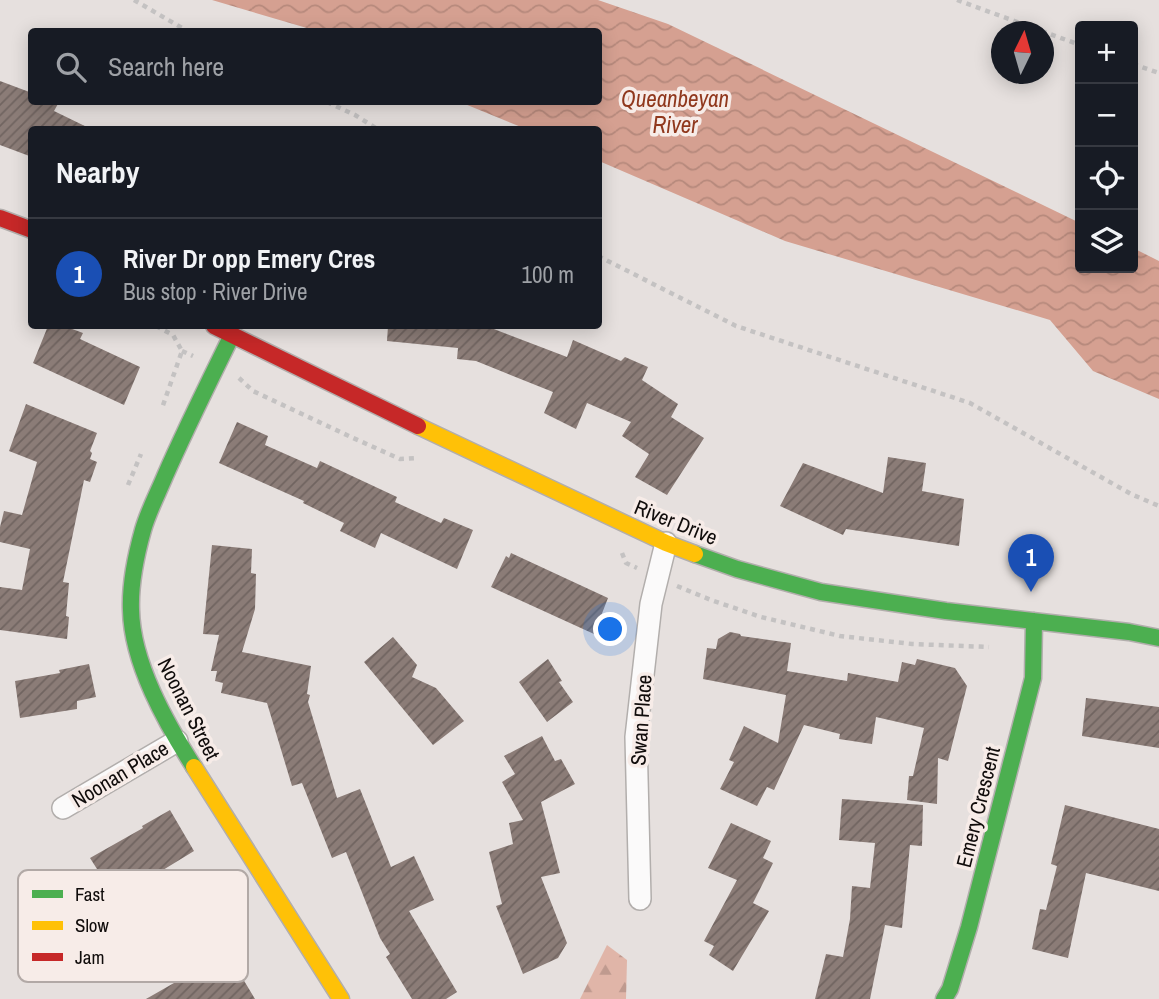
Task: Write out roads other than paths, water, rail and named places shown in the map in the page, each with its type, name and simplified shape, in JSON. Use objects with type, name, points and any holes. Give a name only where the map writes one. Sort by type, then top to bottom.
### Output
[{"type":"street","points":[[0,218],[28,228]]},
{"type":"street","name":"River Drive","points":[[220,329],[440,437],[666,543],[737,569],[821,592],[1159,638]]},
{"type":"street","name":"Noonan Street","points":[[232,335],[180,441],[143,529],[134,572],[131,610],[136,645],[148,681],[177,741],[341,999]]},
{"type":"street","name":"Swan Place","points":[[640,899],[636,737],[651,604],[666,543]]},
{"type":"street","name":"Emery Crescent","points":[[944,999],[950,989],[965,939],[1033,678],[1034,621]]},
{"type":"street","name":"Noonan Place","points":[[63,808],[177,741]]},
{"type":"water","name":"Queanbeyan River","points":[[212,0],[598,0],[668,24],[1075,221],[1075,273],[1138,273],[1138,250],[1159,261],[1159,399],[1093,371],[1050,320],[785,241],[602,162],[602,126],[519,126],[467,105],[602,105],[602,28],[307,28]]},
{"type":"place","name":"River Dr opp Emery Cres","points":[[1031,592]]}]
